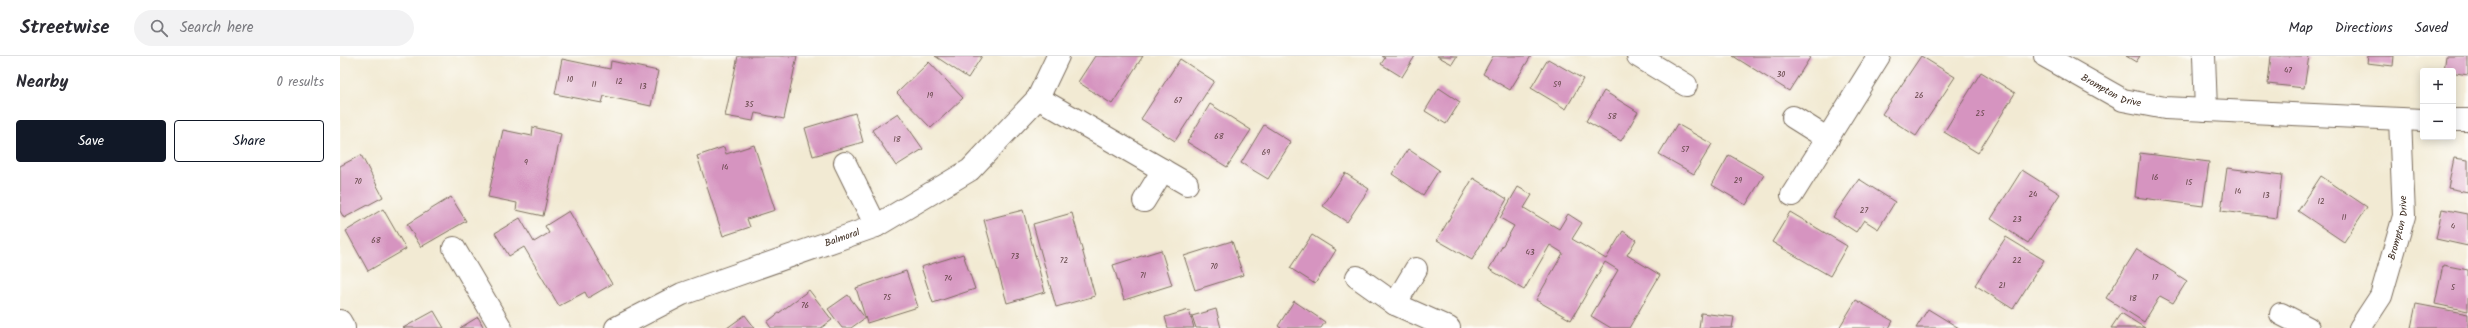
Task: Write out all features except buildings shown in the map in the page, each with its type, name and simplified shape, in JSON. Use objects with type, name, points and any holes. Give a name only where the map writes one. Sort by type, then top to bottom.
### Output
[{"type":"street","name":"Balmoral","points":[[616,328],[682,294],[876,226],[970,170],[1038,98],[1058,56]]},
{"type":"street","points":[[1639,56],[1686,85]]},
{"type":"street","points":[[1792,195],[1879,56]]},
{"type":"street","name":"Brompton Drive","points":[[2045,56],[2123,100],[2165,108],[2420,120]]},
{"type":"street","points":[[2204,56],[2206,110]]},
{"type":"street","points":[[1038,98],[1187,184]]},
{"type":"street","points":[[1793,117],[1828,139]]},
{"type":"street","name":"Brompton Drive","points":[[2360,328],[2381,296],[2404,216],[2400,119]]},
{"type":"street","points":[[2456,120],[2468,120]]},
{"type":"street","points":[[845,163],[876,226]]},
{"type":"street","points":[[1144,201],[1163,170]]},
{"type":"street","points":[[454,248],[501,328]]},
{"type":"street","points":[[1395,304],[1416,270]]},
{"type":"street","points":[[1357,277],[1395,304],[1449,328]]},
{"type":"street","points":[[2281,314],[2308,328]]},
{"type":"street","points":[[340,321],[344,328]]}]
